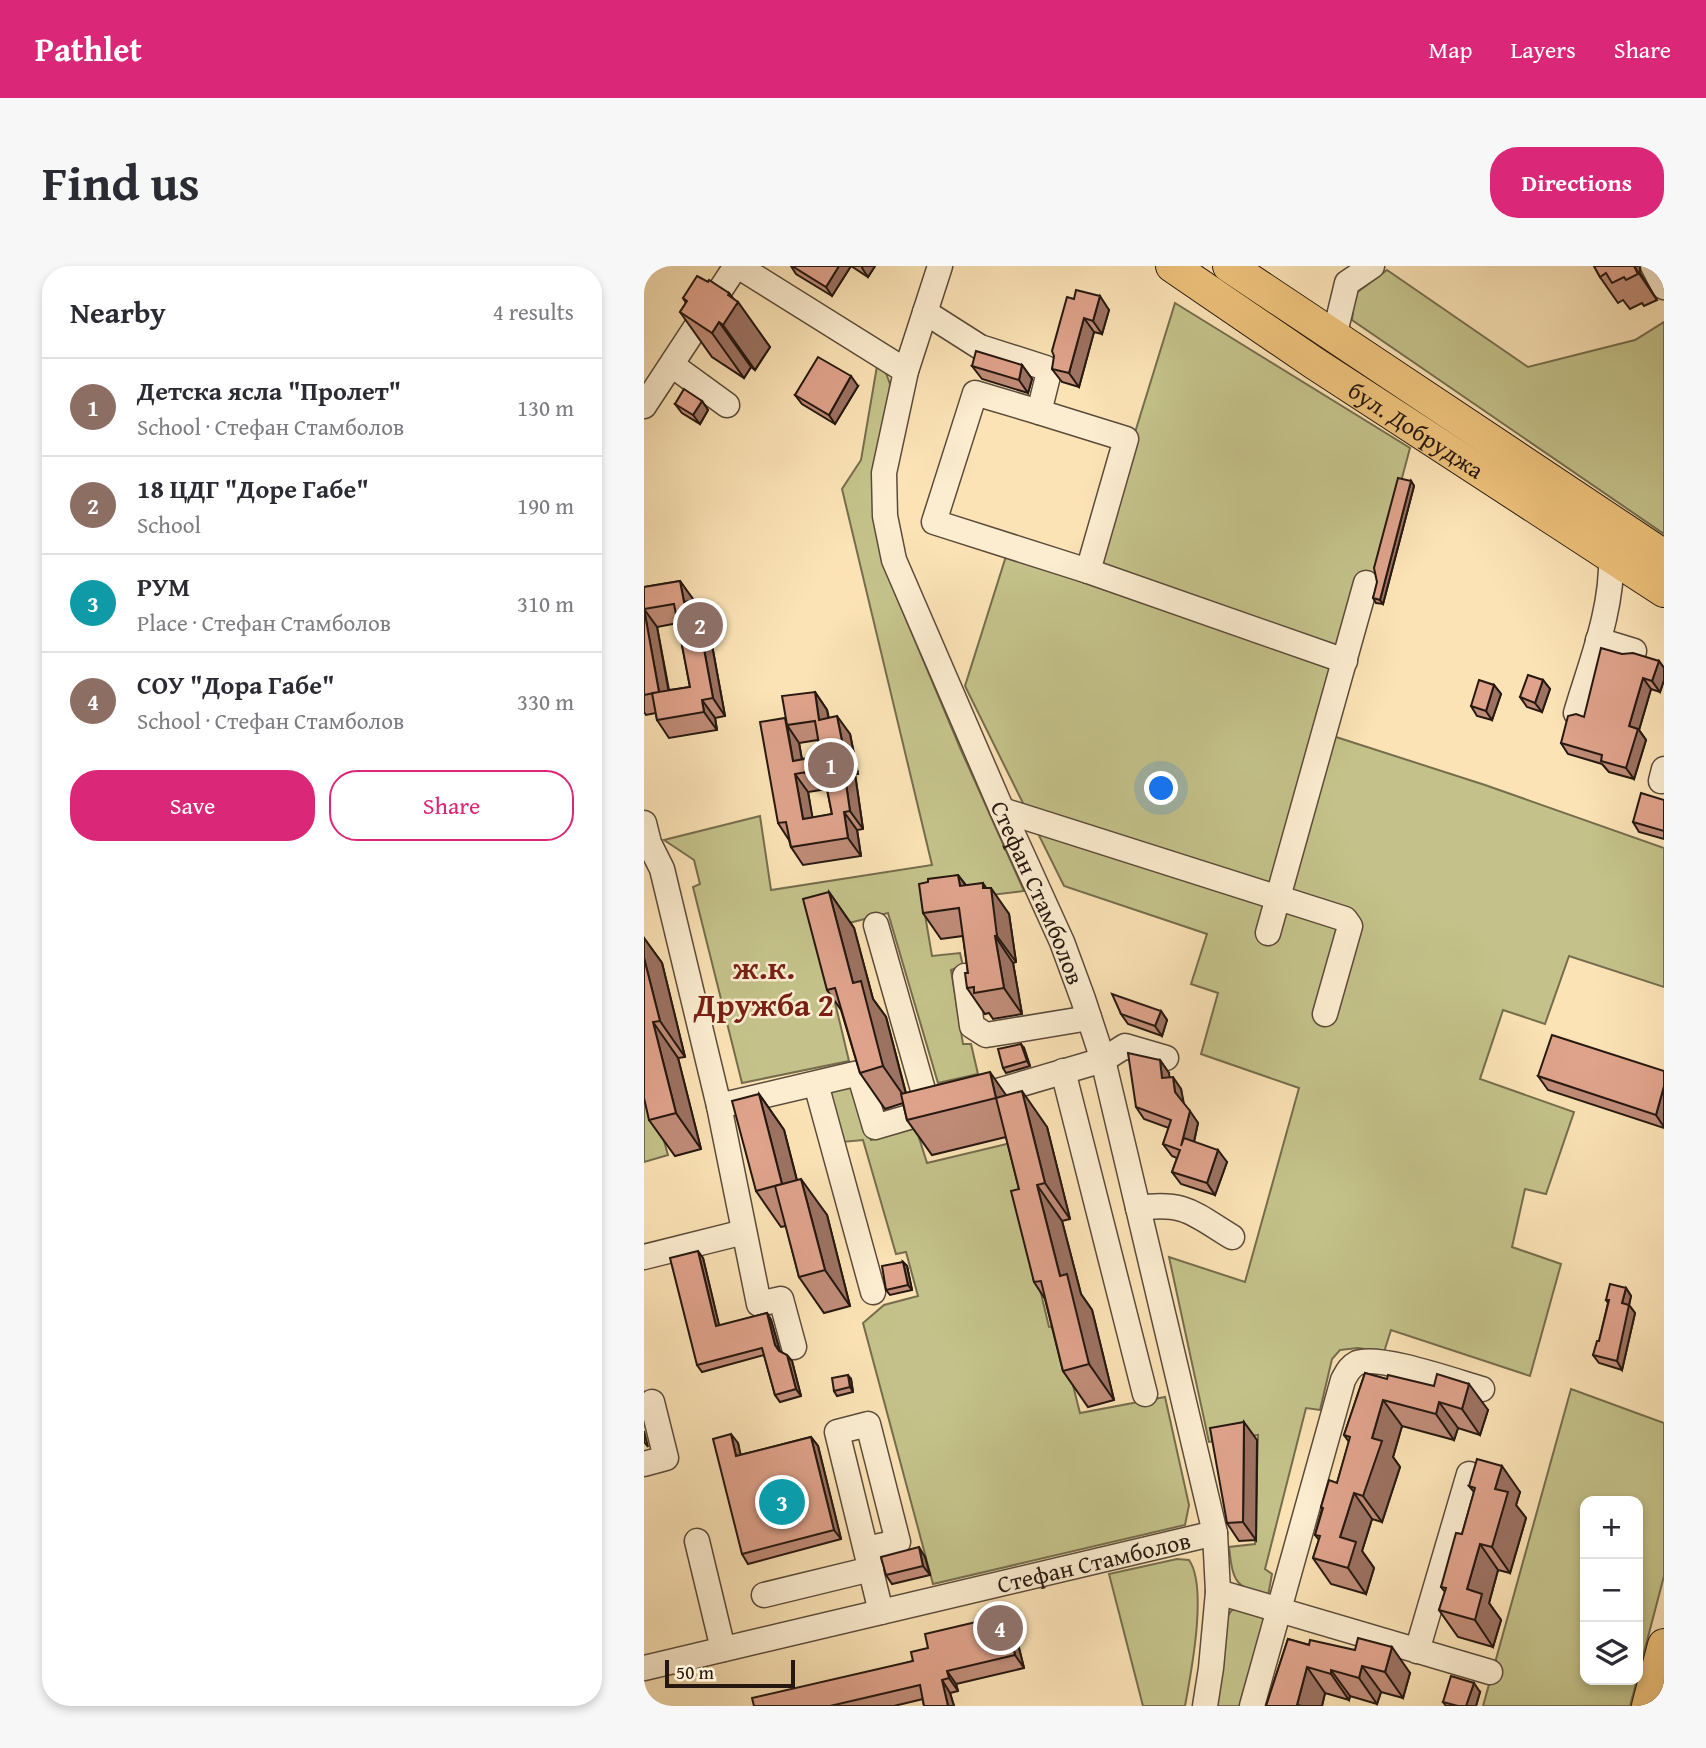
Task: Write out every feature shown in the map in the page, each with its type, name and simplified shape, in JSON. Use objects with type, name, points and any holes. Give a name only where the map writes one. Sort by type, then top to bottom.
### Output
[{"type":"main road","name":"бул. Добруджа","points":[[1172,266],[1325,371],[1664,591]]},
{"type":"main road","name":"бул. Добруджа","points":[[1229,266],[1664,556]]},
{"type":"main road","points":[[1648,1706],[1664,1645]]},
{"type":"street","points":[[645,402],[737,266],[906,372]]},
{"type":"street","name":"Стефан Стамболов","points":[[940,266],[906,372],[884,473],[885,516],[894,560],[1062,942],[1102,1060],[1215,1533],[1217,1592],[1205,1706]]},
{"type":"street","points":[[1653,266],[1664,287]]},
{"type":"street","points":[[1334,337],[1347,284],[1360,269]]},
{"type":"street","points":[[925,312],[979,347],[1046,368],[1049,372],[1039,412]]},
{"type":"street","points":[[672,365],[727,405]]},
{"type":"street","points":[[1088,571],[1126,439],[975,393],[934,522],[1088,571],[1345,661]]},
{"type":"street","points":[[1576,713],[1610,589],[1611,556]]},
{"type":"street","points":[[1268,933],[1366,583]]},
{"type":"street","points":[[1598,640],[1634,651]]},
{"type":"street","points":[[1002,810],[1345,919],[1350,926],[1325,1014]]},
{"type":"street","points":[[644,823],[649,843],[662,869],[719,1106],[759,1304],[781,1299],[794,1347]]},
{"type":"street","points":[[876,925],[929,1111]]},
{"type":"street","points":[[965,976],[972,1026],[986,1035],[1089,1018]]},
{"type":"street","points":[[719,1106],[859,1073],[875,1127],[1102,1060],[1125,1046],[1166,1058]]},
{"type":"street","points":[[1063,1072],[1145,1394]]},
{"type":"street","points":[[816,1084],[873,1292]]},
{"type":"street","points":[[1138,1208],[1161,1205],[1183,1208],[1232,1237]]},
{"type":"street","points":[[644,1257],[744,1232]]},
{"type":"street","points":[[1252,1706],[1343,1380],[1349,1368],[1359,1362],[1382,1361],[1482,1389]]},
{"type":"street","points":[[644,1464],[666,1458],[652,1402]]},
{"type":"street","points":[[1418,1651],[1469,1474]]},
{"type":"street","name":"Стефан Стамболов","points":[[644,1668],[1215,1533]]},
{"type":"street","points":[[698,1541],[723,1649]]},
{"type":"street","points":[[764,1595],[868,1559],[881,1612]]},
{"type":"street","points":[[1217,1592],[1490,1672]]},
{"type":"shaded area","points":[[1387,270],[1528,367],[1635,340],[1664,322],[1664,534],[1352,320],[1355,294]]},
{"type":"shaded area","points":[[1175,303],[1410,448],[1333,736],[1485,785],[1664,848],[1664,987],[1569,956],[1545,1024],[1503,1010],[1480,1079],[1574,1112],[1546,1194],[1525,1189],[1512,1247],[1561,1264],[1530,1376],[1391,1330],[1384,1352],[1358,1348],[1340,1350],[1332,1359],[1320,1410],[1306,1408],[1265,1569],[1272,1574],[1268,1596],[1248,1589],[1237,1581],[1229,1547],[1255,1544],[1258,1435],[1209,1442],[1169,1257],[1245,1282],[1299,1088],[1201,1054],[1218,993],[1191,984],[1207,934],[1064,886],[965,686],[1007,553],[1090,578]]},
{"type":"shaded area","points":[[877,366],[886,373],[890,384],[882,562],[1024,891],[923,903],[932,956],[960,953],[963,966],[951,970],[963,1044],[971,1044],[978,1074],[938,1083],[888,913],[818,931],[849,1061],[742,1083],[693,887],[700,884],[694,860],[664,840],[760,816],[771,890],[932,865],[842,489],[861,460]]},
{"type":"shaded area","points":[[644,1069],[668,1155],[644,1162]]},
{"type":"shaded area","points":[[853,1084],[871,1140],[916,1128],[927,1163],[1015,1142],[1024,1222],[1049,1327],[1058,1326],[1080,1413],[1165,1397],[1189,1505],[1185,1525],[933,1584],[863,1323],[884,1305],[918,1296],[906,1252],[896,1254],[863,1140],[842,1142],[830,1090]]},
{"type":"shaded area","points":[[1571,1389],[1664,1423],[1664,1576],[1643,1656],[1643,1496],[1580,1496],[1580,1685],[1636,1685],[1630,1706],[1483,1706]]},
{"type":"shaded area","points":[[1177,1559],[1189,1560],[1195,1573],[1197,1590],[1196,1631],[1185,1706],[1143,1706],[1109,1574]]},
{"type":"shaded area","points":[[1244,1608],[1257,1611],[1265,1621],[1245,1706],[1215,1706],[1224,1621],[1232,1610]]},
{"type":"building","points":[[792,266],[839,266],[826,287]]},
{"type":"building","points":[[1594,266],[1634,266],[1638,274],[1612,283],[1606,273],[1600,277]]},
{"type":"building","points":[[697,276],[708,282],[709,280],[738,302],[723,325],[719,322],[712,333],[680,312],[687,301],[683,298]]},
{"type":"building","points":[[1076,290],[1100,296],[1093,321],[1084,318],[1069,373],[1052,369],[1052,351],[1067,297],[1074,299]]},
{"type":"building","points":[[976,351],[1022,365],[1019,380],[972,366]]},
{"type":"building","points":[[818,357],[851,376],[829,415],[795,395]]},
{"type":"building","points":[[684,389],[702,401],[693,415],[675,404]]},
{"type":"building","points":[[1398,478],[1411,481],[1380,600],[1373,598],[1377,582],[1374,568]]},
{"type":"building","points":[[680,581],[684,602],[695,600],[713,698],[702,700],[704,712],[657,720],[652,693],[644,695],[644,587]],"holes":[[[674,604],[690,687],[659,692],[644,609]]]},
{"type":"building","points":[[1601,648],[1622,654],[1633,653],[1659,661],[1652,681],[1643,678],[1629,726],[1638,729],[1626,768],[1601,761],[1602,755],[1561,743],[1568,716],[1576,714],[1584,717]]},
{"type":"building","points":[[1528,675],[1543,680],[1535,703],[1520,697]]},
{"type":"building","points":[[1479,680],[1494,685],[1486,711],[1471,706]]},
{"type":"building","points":[[815,692],[819,720],[837,716],[845,756],[842,756],[850,811],[844,812],[848,838],[791,847],[786,822],[778,823],[760,722],[785,718],[793,761],[821,756],[815,721],[787,725],[782,696]],"holes":[[[823,769],[832,814],[803,819],[795,774]]]},
{"type":"building","points":[[1641,793],[1664,800],[1664,831],[1633,822]]},
{"type":"building","points":[[958,875],[960,886],[983,883],[983,888],[991,888],[995,936],[1004,988],[974,993],[974,987],[967,988],[965,973],[968,973],[959,908],[923,913],[919,884],[928,882],[928,879]]},
{"type":"building","points":[[829,892],[853,983],[861,981],[883,1066],[860,1073],[835,988],[827,990],[803,899]]},
{"type":"building","points":[[644,958],[660,1021],[653,1022],[676,1113],[649,1120],[644,1098]]},
{"type":"building","points":[[1112,994],[1161,1011],[1155,1026],[1121,1014]]},
{"type":"building","points":[[1552,1035],[1664,1071],[1664,1086],[1656,1115],[1538,1076]]},
{"type":"building","points":[[1021,1044],[1027,1061],[1003,1068],[998,1049]]},
{"type":"building","points":[[1128,1053],[1160,1060],[1162,1078],[1173,1077],[1175,1092],[1190,1111],[1181,1146],[1184,1138],[1218,1150],[1207,1183],[1172,1172],[1180,1150],[1163,1144],[1171,1120],[1136,1107]]},
{"type":"building","points":[[990,1072],[996,1098],[907,1120],[901,1094]]},
{"type":"building","points":[[1022,1091],[1045,1183],[1037,1185],[1060,1276],[1067,1274],[1089,1364],[1063,1371],[1041,1281],[1034,1282],[1011,1191],[1019,1189],[996,1098]]},
{"type":"building","points":[[759,1094],[782,1184],[756,1191],[732,1101]]},
{"type":"building","points":[[801,1179],[825,1270],[799,1277],[775,1186]]},
{"type":"building","points":[[698,1251],[716,1326],[767,1313],[775,1345],[787,1355],[796,1389],[775,1395],[762,1348],[697,1365],[670,1258]]},
{"type":"building","points":[[903,1262],[908,1285],[886,1290],[882,1266]]},
{"type":"building","points":[[1610,1284],[1626,1288],[1622,1303],[1629,1305],[1617,1361],[1593,1355],[1609,1300],[1606,1300]]},
{"type":"building","points":[[1365,1373],[1387,1379],[1388,1375],[1434,1386],[1437,1374],[1469,1384],[1462,1409],[1439,1402],[1436,1414],[1383,1400],[1372,1438],[1382,1441],[1363,1496],[1354,1493],[1340,1537],[1356,1542],[1348,1568],[1313,1558],[1320,1536],[1315,1535],[1329,1480],[1337,1483],[1350,1437],[1344,1435]]},
{"type":"building","points":[[848,1375],[850,1387],[834,1391],[832,1378]]},
{"type":"building","points":[[1244,1422],[1243,1522],[1227,1523],[1210,1428]]},
{"type":"building","points":[[731,1434],[736,1456],[811,1437],[834,1530],[742,1554],[713,1439]]},
{"type":"building","points":[[1477,1459],[1502,1466],[1495,1489],[1508,1492],[1492,1547],[1480,1544],[1467,1589],[1482,1594],[1475,1620],[1439,1610],[1446,1588],[1441,1587],[1456,1533],[1462,1534],[1475,1488],[1469,1486]]},
{"type":"building","points":[[919,1547],[923,1566],[886,1575],[881,1557]]},
{"type":"building","points":[[1006,1615],[1015,1655],[947,1671],[949,1678],[942,1680],[948,1706],[924,1706],[920,1685],[830,1706],[754,1706],[752,1698],[913,1661],[911,1652],[928,1648],[925,1634]]},
{"type":"building","points":[[1358,1638],[1392,1647],[1385,1672],[1362,1666],[1359,1678],[1307,1667],[1297,1705],[1302,1706],[1266,1706],[1288,1639],[1309,1645],[1310,1640],[1355,1650]]},
{"type":"building","points":[[1451,1676],[1474,1683],[1466,1706],[1443,1702]]},
{"type":"place","name":"18 ЦДГ \"Доре Габе\"","points":[[700,625]]},
{"type":"place","name":"Детска ясла \"Пролет\"","points":[[831,765]]},
{"type":"place","name":"РУМ","points":[[782,1502]]},
{"type":"place","name":"СОУ \"Дора Габе\"","points":[[1000,1628]]},
{"type":"district","name":"ж.к. Дружба 2","points":[[764,986]]}]
